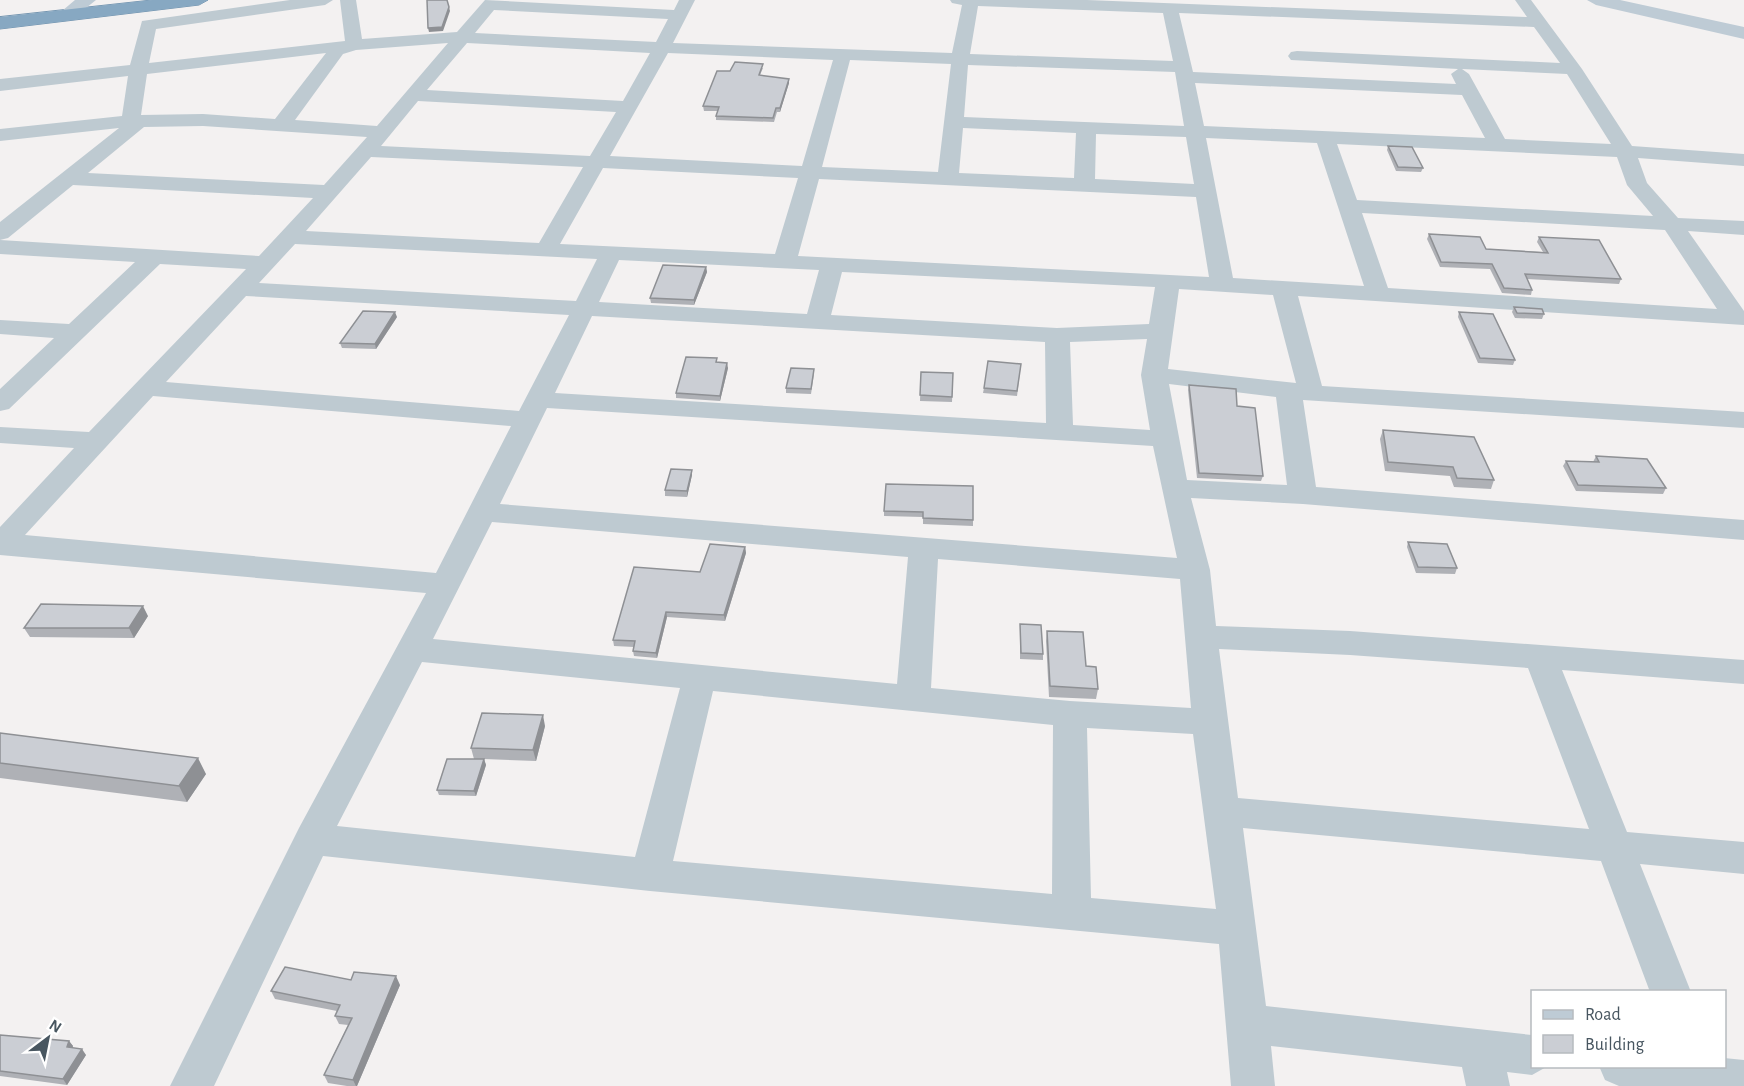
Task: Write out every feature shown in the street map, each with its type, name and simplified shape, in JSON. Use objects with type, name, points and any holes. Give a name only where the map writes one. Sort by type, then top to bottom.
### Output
[{"type":"highway","points":[[0,23],[199,0]]},
{"type":"street","points":[[65,16],[87,0]]},
{"type":"street","points":[[131,121],[146,26],[151,23],[325,0]]},
{"type":"street","points":[[348,0],[354,45]]},
{"type":"street","points":[[958,0],[1080,2],[1170,8],[1194,5],[1280,11],[1303,6],[1419,17],[1537,22]]},
{"type":"street","points":[[948,179],[960,59],[971,0]]},
{"type":"street","points":[[1413,0],[1419,17]]},
{"type":"street","points":[[1523,0],[1573,69],[1624,151],[1637,184],[1671,223],[1740,318]]},
{"type":"street","points":[[1596,0],[1744,33]]},
{"type":"street","points":[[1,544],[289,237],[366,151],[460,37],[492,2],[682,7],[629,107],[545,251]]},
{"type":"street","points":[[1170,8],[1184,72],[1222,284]]},
{"type":"street","points":[[1280,11],[1307,82]]},
{"type":"street","points":[[0,85],[354,45],[460,37],[661,48],[960,59],[1184,72],[1307,82],[1469,90]]},
{"type":"street","points":[[280,126],[332,61],[336,51],[354,45]]},
{"type":"street","points":[[785,261],[843,55]]},
{"type":"street","points":[[1297,56],[1573,69]]},
{"type":"street","points":[[1454,63],[1499,145]]},
{"type":"street","points":[[412,95],[629,107]]},
{"type":"street","points":[[0,135],[131,121],[203,120],[381,132]]},
{"type":"street","points":[[0,233],[137,123],[131,121]]},
{"type":"street","points":[[953,122],[1624,151],[1744,160]]},
{"type":"street","points":[[1084,186],[1086,129]]},
{"type":"street","points":[[1326,139],[1378,294]]},
{"type":"street","points":[[366,151],[1205,192]]},
{"type":"street","points":[[68,178],[328,192]]},
{"type":"street","points":[[1350,206],[1744,228]]},
{"type":"street","points":[[289,237],[1222,284],[1284,290],[1740,318]]},
{"type":"street","points":[[0,247],[263,263]]},
{"type":"street","points":[[192,1086],[312,839],[535,410],[612,252]]},
{"type":"street","points":[[0,403],[155,256]]},
{"type":"street","points":[[817,322],[832,264]]},
{"type":"street","points":[[1168,281],[1154,375],[1174,488],[1195,570],[1209,722],[1238,928],[1253,1086]]},
{"type":"street","points":[[240,289],[1058,335],[1160,331]]},
{"type":"street","points":[[1284,290],[1299,391],[1304,495]]},
{"type":"street","points":[[0,327],[76,332]]},
{"type":"street","points":[[1058,335],[1060,433]]},
{"type":"street","points":[[1154,375],[1299,391],[1744,420]]},
{"type":"street","points":[[146,388],[535,410],[1060,433],[1167,440]]},
{"type":"street","points":[[0,435],[96,441]]},
{"type":"street","points":[[1174,488],[1304,495],[1744,530]]},
{"type":"street","points":[[482,512],[1195,570]]},
{"type":"street","points":[[1,544],[446,584]]},
{"type":"street","points":[[913,698],[924,549]]},
{"type":"street","points":[[1202,637],[1350,643],[1541,659],[1744,672]]},
{"type":"street","points":[[412,649],[1070,714],[1209,722]]},
{"type":"street","points":[[1541,659],[1670,990]]},
{"type":"street","points":[[650,876],[700,676]]},
{"type":"street","points":[[1070,714],[1072,912]]},
{"type":"street","points":[[1221,811],[1613,844],[1744,858]]},
{"type":"street","points":[[312,839],[650,876],[1238,928]]},
{"type":"street","points":[[1248,1024],[1484,1067],[1531,1056]]},
{"type":"street","points":[[1641,1068],[1716,1075]]},
{"type":"building","points":[[427,0],[447,0],[449,7],[442,27],[428,28]]},
{"type":"building","points":[[735,62],[763,64],[759,75],[789,79],[780,108],[776,108],[773,118],[716,116],[719,107],[703,106],[717,71],[730,71]]},
{"type":"building","points":[[1388,146],[1412,147],[1423,168],[1398,167]]},
{"type":"building","points":[[1429,234],[1480,237],[1486,249],[1548,253],[1539,237],[1599,240],[1621,279],[1525,274],[1532,290],[1504,288],[1492,264],[1441,262]]},
{"type":"building","points":[[663,265],[706,267],[694,300],[650,298]]},
{"type":"building","points":[[1514,307],[1542,309],[1544,314],[1517,313]]},
{"type":"building","points":[[363,311],[395,312],[375,344],[340,343]]},
{"type":"building","points":[[1459,312],[1493,314],[1515,360],[1480,358]]},
{"type":"building","points":[[686,357],[717,358],[716,362],[727,363],[720,396],[676,393]]},
{"type":"building","points":[[988,361],[1021,364],[1017,391],[984,388]]},
{"type":"building","points":[[791,368],[814,369],[811,389],[786,388]]},
{"type":"building","points":[[921,372],[953,373],[952,397],[920,395]]},
{"type":"building","points":[[1189,385],[1236,389],[1237,406],[1255,408],[1263,476],[1199,473]]},
{"type":"building","points":[[1383,430],[1474,437],[1494,480],[1457,478],[1453,467],[1388,462]]},
{"type":"building","points":[[1596,456],[1647,459],[1666,488],[1578,485],[1566,461],[1599,462]]},
{"type":"building","points":[[671,469],[692,470],[687,491],[665,490]]},
{"type":"building","points":[[886,484],[973,486],[973,520],[923,518],[923,512],[884,511]]},
{"type":"building","points":[[1408,542],[1447,544],[1457,568],[1418,567]]},
{"type":"building","points":[[710,544],[745,547],[724,615],[666,612],[656,653],[633,651],[635,641],[613,640],[634,567],[700,572]]},
{"type":"building","points":[[41,604],[143,606],[129,628],[24,628]]},
{"type":"building","points":[[1020,624],[1041,625],[1043,654],[1021,653]]},
{"type":"building","points":[[1047,631],[1083,632],[1086,666],[1096,667],[1098,689],[1050,686]]},
{"type":"building","points":[[482,713],[543,715],[533,750],[471,748]]},
{"type":"building","points":[[0,733],[198,758],[179,786],[0,763]]},
{"type":"building","points":[[447,759],[484,759],[474,791],[437,790]]},
{"type":"building","points":[[285,967],[351,980],[354,972],[396,976],[353,1080],[324,1075],[352,1018],[335,1016],[340,1005],[271,991]]},
{"type":"building","points":[[0,1035],[69,1041],[67,1047],[82,1049],[63,1079],[0,1071]]}]
